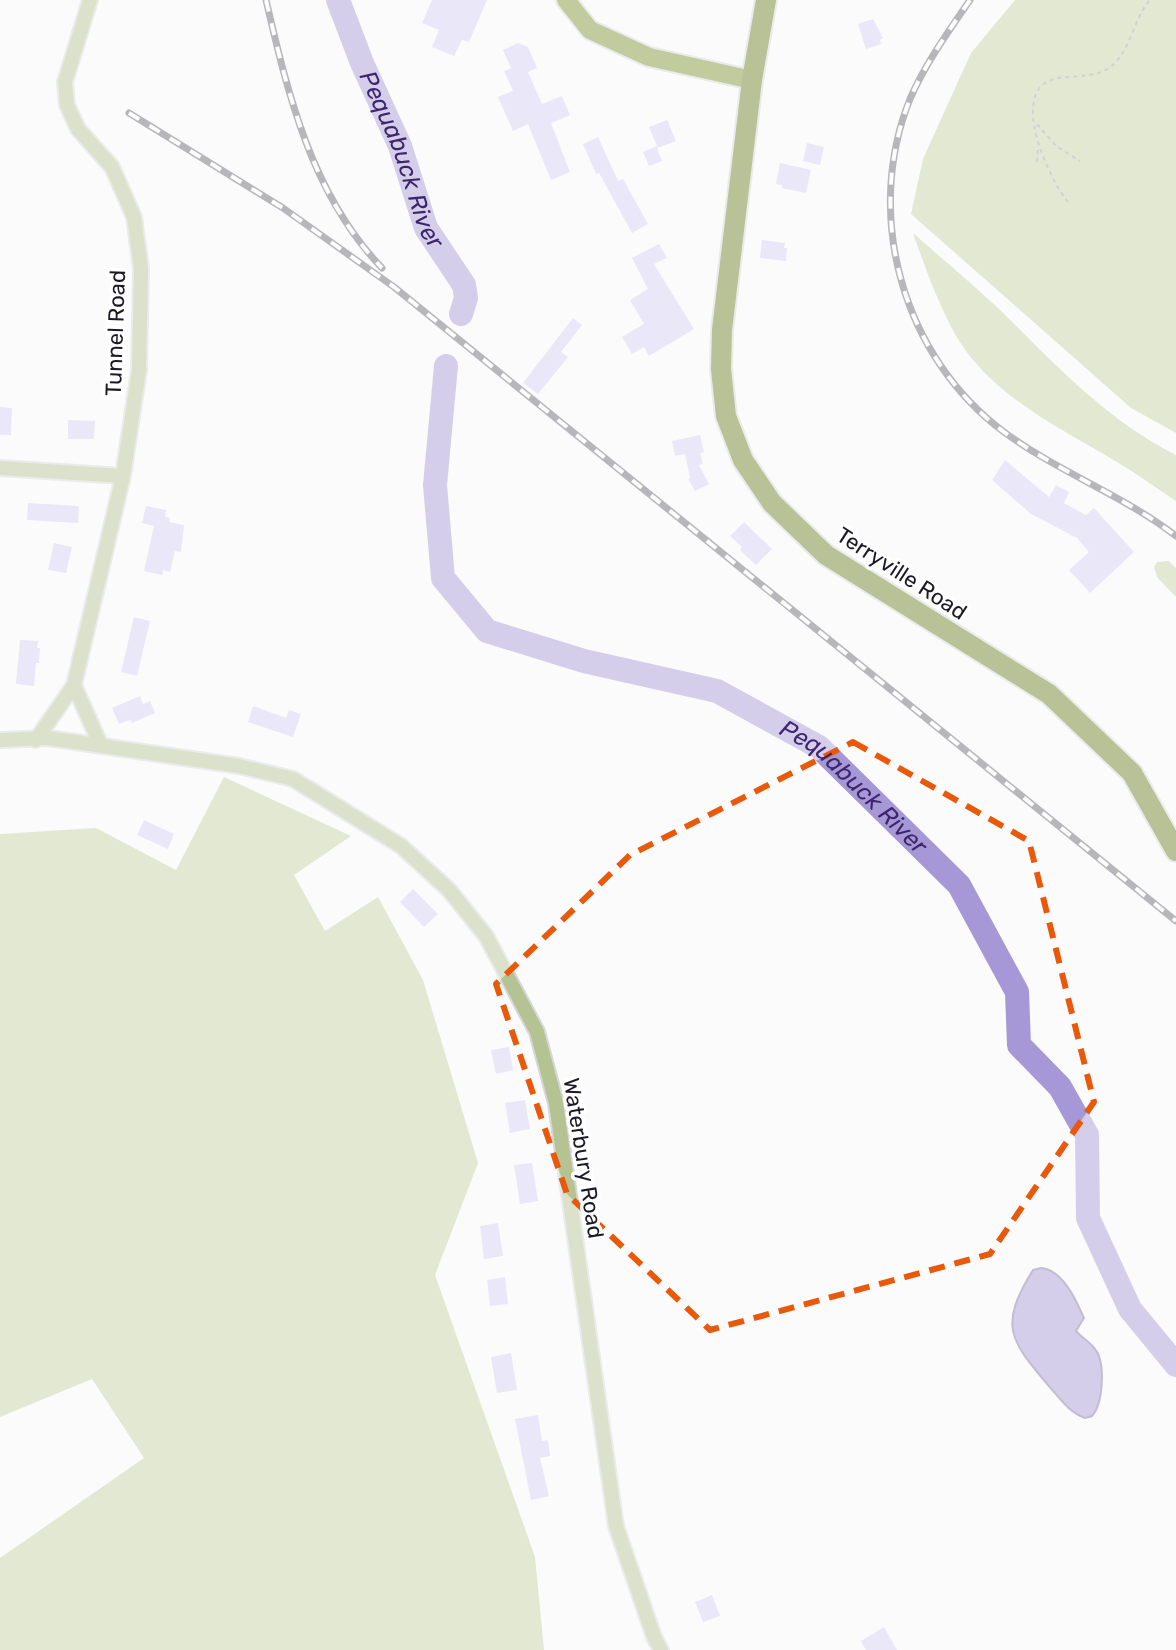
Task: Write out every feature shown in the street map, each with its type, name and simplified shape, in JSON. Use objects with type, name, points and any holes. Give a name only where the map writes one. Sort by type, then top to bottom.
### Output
[{"type":"highway","name":"Terryville Road","points":[[766,0],[752,80],[722,330],[721,369],[726,416],[743,460],[772,503],[826,555],[1049,694],[1132,773],[1176,851]]},
{"type":"main road","points":[[566,0],[590,30],[649,57],[752,80]]},
{"type":"street","name":"Tunnel Road","points":[[42,739],[74,685],[123,476],[139,370],[141,269],[134,217],[112,167],[78,129],[67,105],[65,82],[90,0]]},
{"type":"street","points":[[0,468],[123,476]]},
{"type":"street","points":[[74,685],[101,746]]},
{"type":"street","name":"Waterbury Road","points":[[0,740],[42,739],[101,746],[239,766],[293,779],[401,846],[449,890],[486,936],[537,1032],[556,1103],[616,1526],[661,1650]]},
{"type":"path","points":[[1037,162],[1038,142],[1033,111],[1038,90],[1051,80],[1093,74],[1109,68],[1124,51],[1141,10],[1150,0]]},
{"type":"path","points":[[1036,123],[1056,146],[1080,161]]},
{"type":"path","points":[[1038,142],[1059,190],[1068,202]]},
{"type":"highlighted area","points":[[853,742],[1029,841],[1094,1102],[990,1254],[710,1330],[567,1194],[496,984],[630,855]]},
{"type":"green space","points":[[1015,0],[1176,0],[1176,433],[1131,408],[911,214],[923,159],[971,53]]},
{"type":"green space","points":[[913,233],[1104,408],[1176,455],[1176,501],[1019,402],[982,370],[950,324]]},
{"type":"green space","points":[[1169,561],[1176,568],[1176,597],[1157,577],[1154,567],[1157,562]]},
{"type":"green space","points":[[224,777],[351,836],[294,875],[325,931],[378,897],[423,980],[478,1163],[435,1275],[535,1557],[544,1650],[0,1650],[0,1558],[144,1458],[92,1379],[0,1417],[0,834],[96,828],[176,870]]},
{"type":"shaded area","points":[[1041,1268],[1056,1274],[1068,1287],[1084,1318],[1076,1331],[1093,1347],[1101,1363],[1101,1393],[1092,1416],[1079,1416],[1065,1404],[1017,1343],[1013,1331],[1016,1305],[1033,1270]]},
{"type":"building","points":[[432,0],[487,0],[469,42],[462,40],[454,56],[432,47],[439,30],[422,23]]},
{"type":"building","points":[[873,19],[883,38],[881,44],[866,49],[858,24]]},
{"type":"building","points":[[518,43],[528,47],[537,68],[528,72],[542,104],[562,96],[570,115],[551,123],[570,172],[551,180],[528,124],[513,131],[498,97],[513,91],[504,71],[511,68],[503,50]]},
{"type":"building","points":[[667,120],[676,141],[657,148],[662,161],[649,166],[643,152],[657,146],[649,127]]},
{"type":"building","points":[[598,137],[618,181],[623,179],[648,224],[632,233],[599,173],[596,174],[583,144]]},
{"type":"building","points":[[807,143],[824,147],[820,165],[803,161]]},
{"type":"building","points":[[780,163],[811,170],[806,193],[776,184]]},
{"type":"building","points":[[762,240],[785,243],[786,261],[760,258]]},
{"type":"building","points":[[659,244],[667,258],[654,264],[694,329],[649,356],[644,347],[632,354],[622,337],[644,324],[630,300],[648,289],[632,258]]},
{"type":"building","points":[[573,318],[582,325],[561,352],[568,357],[538,394],[523,383]]},
{"type":"building","points":[[0,407],[12,408],[11,435],[0,435]]},
{"type":"building","points":[[68,420],[95,421],[94,439],[68,439]]},
{"type":"building","points":[[700,435],[704,452],[700,453],[703,464],[699,465],[709,484],[695,491],[688,479],[685,454],[675,456],[672,441]]},
{"type":"building","points":[[1005,460],[1049,497],[1056,485],[1069,492],[1064,503],[1086,515],[1094,508],[1134,552],[1090,593],[1069,570],[1089,552],[1077,538],[1031,514],[992,480]]},
{"type":"building","points":[[28,503],[79,506],[78,523],[27,520]]},
{"type":"building","points":[[146,506],[166,510],[165,517],[170,518],[169,522],[184,525],[181,552],[175,551],[170,572],[163,570],[162,575],[144,571],[154,526],[142,523]]},
{"type":"building","points":[[744,522],[772,549],[756,565],[730,536]]},
{"type":"building","points":[[54,543],[72,547],[66,573],[48,570]]},
{"type":"building","points":[[134,617],[150,621],[137,676],[121,672]]},
{"type":"building","points":[[20,640],[38,641],[39,663],[36,663],[34,686],[16,684]]},
{"type":"building","points":[[140,696],[143,704],[150,701],[155,713],[132,723],[130,720],[119,724],[112,708]]},
{"type":"building","points":[[253,706],[286,718],[289,710],[301,714],[293,737],[248,722]]},
{"type":"building","points":[[144,820],[174,834],[168,849],[137,835]]},
{"type":"building","points":[[413,889],[438,914],[424,927],[400,902]]},
{"type":"building","points":[[509,1047],[513,1070],[496,1074],[491,1050]]},
{"type":"building","points":[[525,1100],[530,1129],[510,1133],[505,1103]]},
{"type":"building","points":[[532,1163],[538,1201],[520,1204],[514,1165]]},
{"type":"building","points":[[498,1223],[503,1256],[484,1259],[480,1226]]},
{"type":"building","points":[[505,1277],[508,1304],[490,1306],[487,1280]]},
{"type":"building","points":[[511,1353],[517,1390],[497,1393],[491,1357]]},
{"type":"building","points":[[538,1415],[542,1441],[548,1440],[550,1456],[540,1458],[549,1496],[531,1500],[515,1419]]},
{"type":"building","points":[[712,1595],[720,1616],[703,1622],[695,1602]]},
{"type":"building","points":[[884,1627],[897,1650],[866,1650],[861,1641]]},
{"type":"waterway","name":"Pequabuck River","points":[[338,0],[362,63],[400,146],[426,228],[464,285],[466,298],[461,314]]},
{"type":"waterway","name":"Pequabuck River","points":[[446,366],[435,485],[443,578],[487,631],[584,661],[717,691],[819,747],[959,885],[1017,992],[1019,1045],[1060,1087],[1087,1135],[1088,1218],[1130,1309],[1176,1365]]},
{"type":"railway","points":[[266,0],[294,107],[320,176],[337,209],[382,268]]},
{"type":"railway","points":[[970,0],[937,48],[916,86],[896,144],[891,190],[892,236],[902,281],[917,325],[940,365],[969,401],[1004,432],[1156,521],[1176,536]]},
{"type":"railway","points":[[129,113],[283,208],[394,287],[1176,921]]}]
